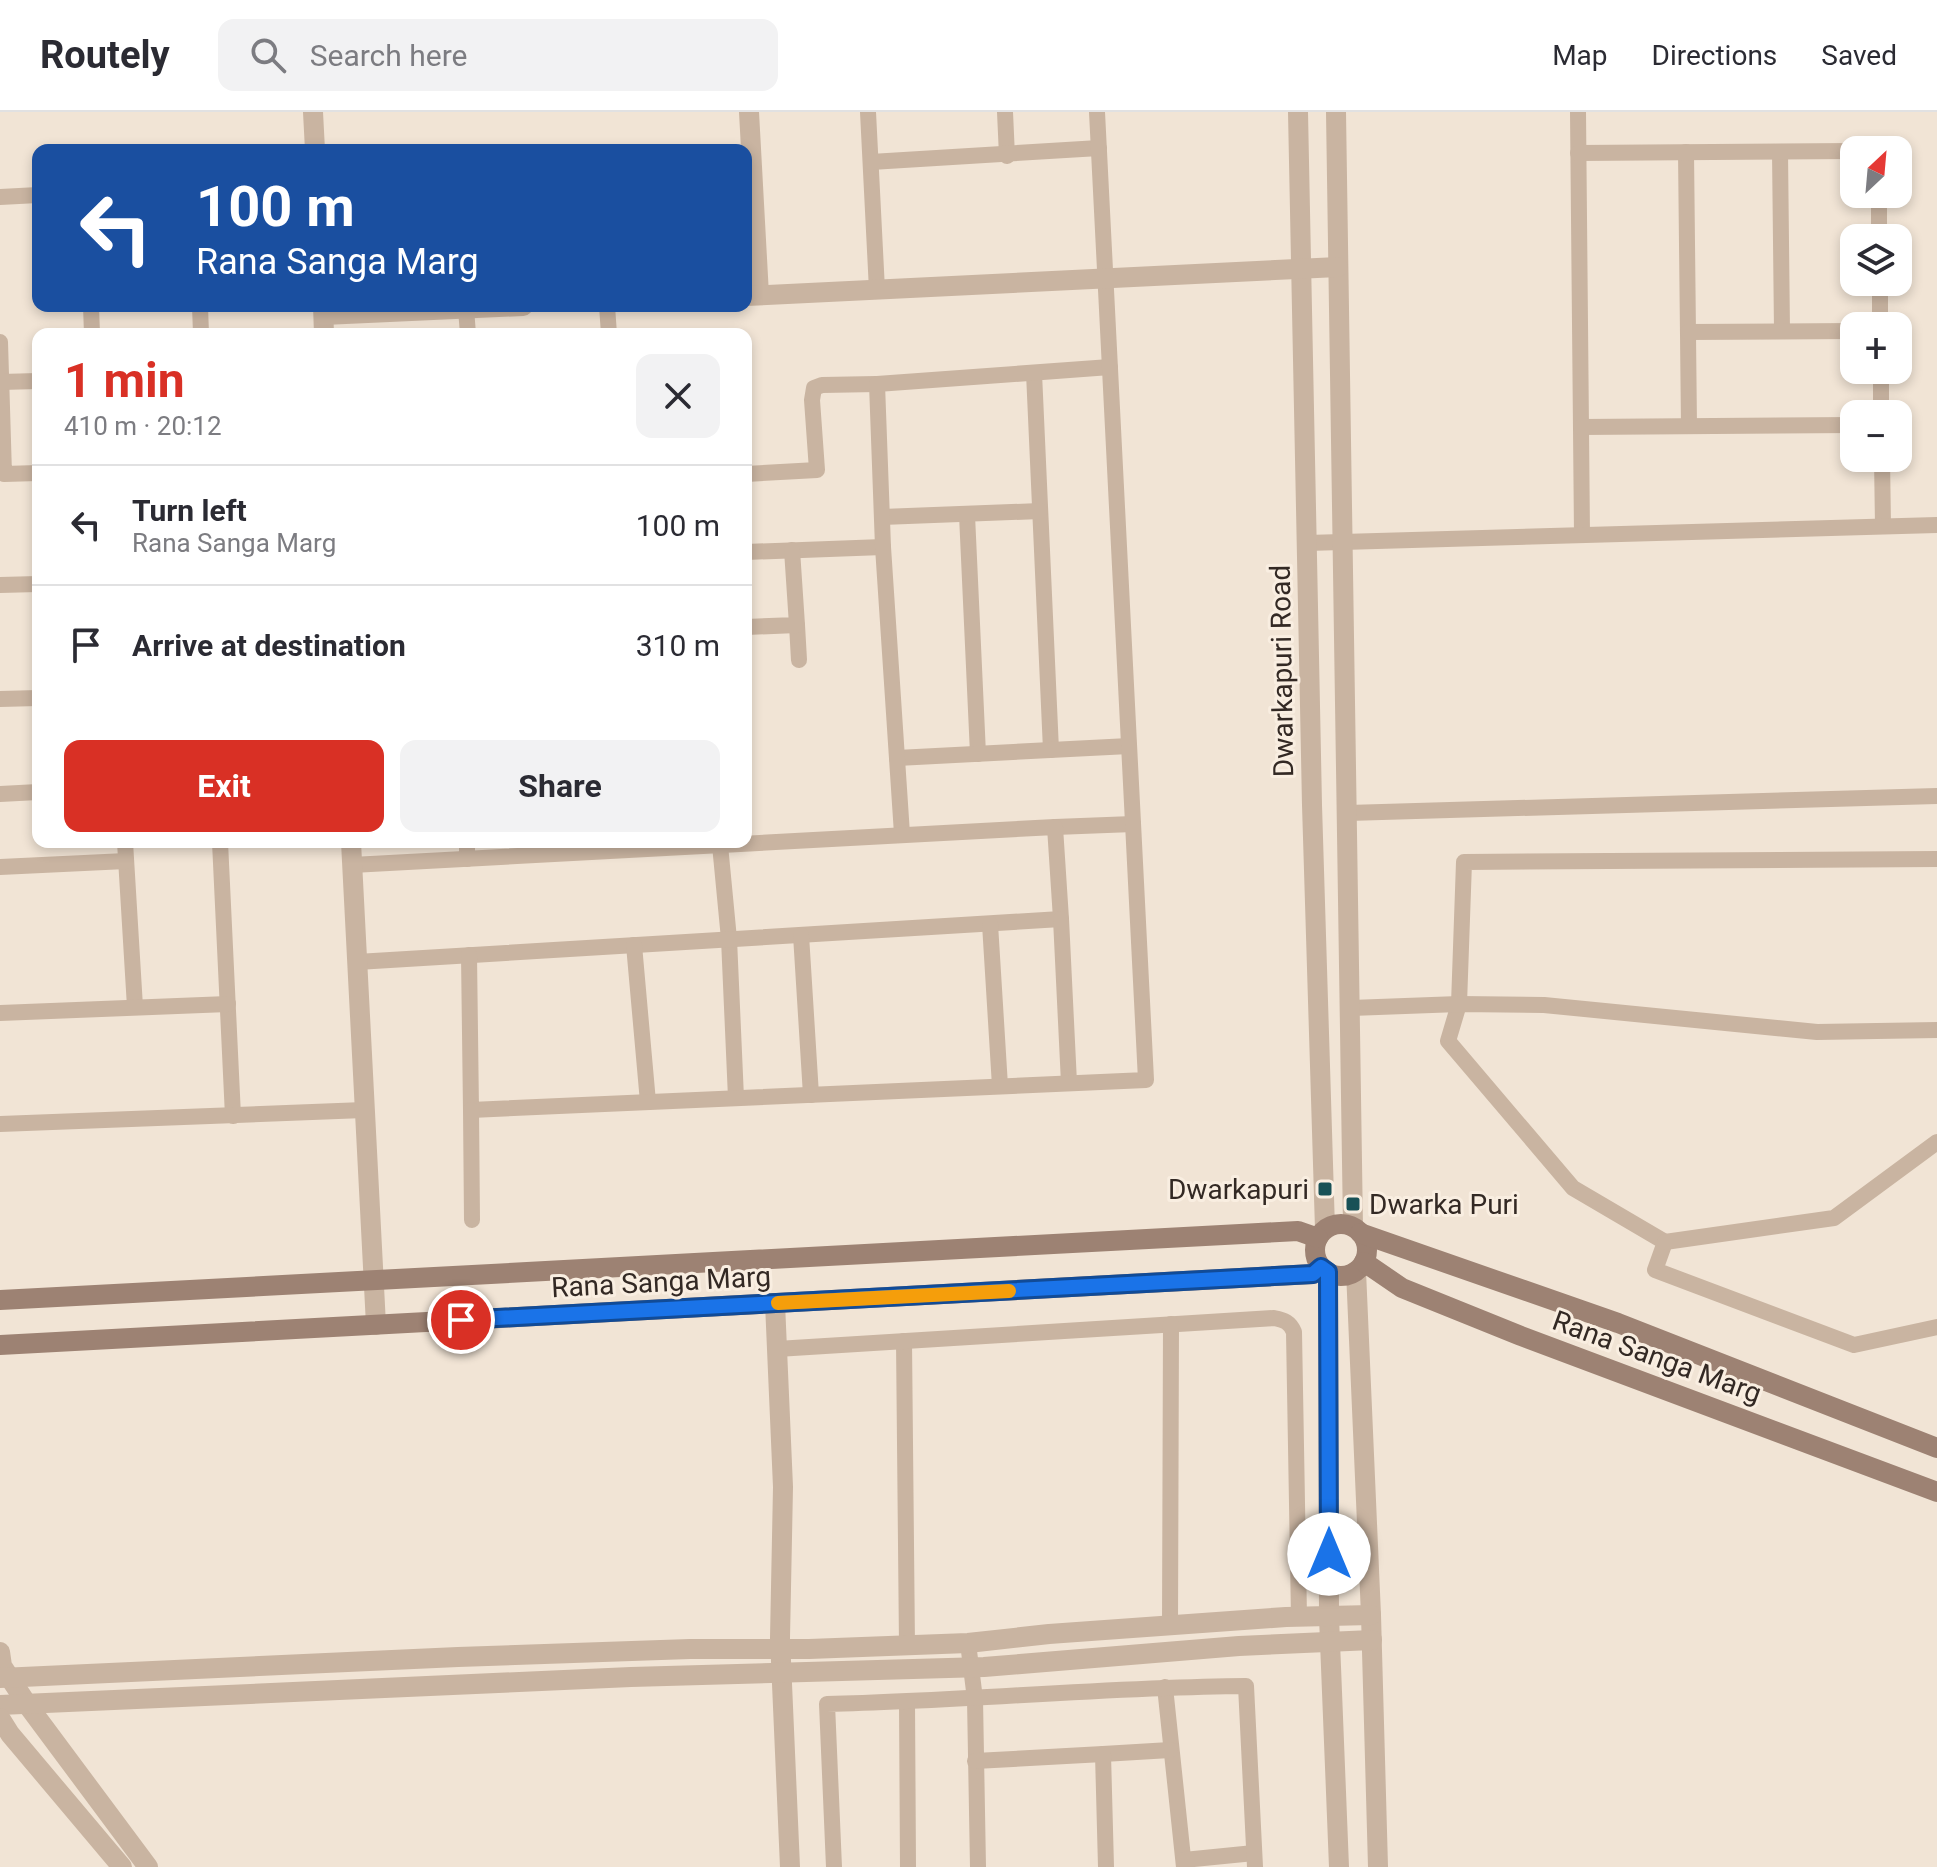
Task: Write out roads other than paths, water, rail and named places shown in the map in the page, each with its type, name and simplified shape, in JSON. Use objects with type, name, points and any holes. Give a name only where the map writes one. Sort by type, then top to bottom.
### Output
[{"type":"main road","points":[[1339,1224],[1357,1230],[1366,1247],[1360,1267],[1342,1276],[1325,1270],[1315,1253],[1322,1234],[1339,1224]]},
{"type":"main road","name":"Rana Sanga Marg","points":[[1357,1230],[1618,1323],[1937,1448]]},
{"type":"main road","name":"Rana Sanga Marg","points":[[0,1300],[1298,1231],[1322,1234]]},
{"type":"main road","name":"Rana Sanga Marg","points":[[1360,1267],[1402,1288],[1521,1336],[1937,1492]]},
{"type":"main road","name":"Rana Sanga Marg","points":[[0,1345],[1313,1274],[1325,1270]]},
{"type":"street","points":[[313,112],[315,144]]},
{"type":"street","points":[[749,112],[750,144]]},
{"type":"street","points":[[868,112],[877,290]]},
{"type":"street","points":[[1005,112],[1007,156]]},
{"type":"street","points":[[471,1110],[1146,1080],[1097,112]]},
{"type":"street","name":"Dwarkapuri Road","points":[[1298,112],[1322,1234]]},
{"type":"street","points":[[1336,112],[1357,1230]]},
{"type":"street","points":[[1578,112],[1582,535]]},
{"type":"street","points":[[871,162],[1099,148]]},
{"type":"street","points":[[1578,153],[1840,151]]},
{"type":"street","points":[[1686,152],[1689,426]]},
{"type":"street","points":[[1780,152],[1782,331]]},
{"type":"street","points":[[0,197],[32,195]]},
{"type":"street","points":[[752,296],[1338,267]]},
{"type":"street","points":[[324,318],[419,312]]},
{"type":"street","points":[[1688,332],[1840,331]]},
{"type":"street","points":[[0,342],[4,474],[32,473]]},
{"type":"street","points":[[752,474],[817,470],[812,400],[814,388],[822,385],[877,384],[1110,367]]},
{"type":"street","points":[[1034,373],[1051,750]]},
{"type":"street","points":[[1,382],[32,381]]},
{"type":"street","points":[[877,384],[883,547],[902,834]]},
{"type":"street","points":[[1581,427],[1840,425]]},
{"type":"street","points":[[1882,472],[1883,526]]},
{"type":"street","points":[[882,517],[1040,511]]},
{"type":"street","points":[[967,515],[978,754]]},
{"type":"street","points":[[1307,543],[1937,525]]},
{"type":"street","points":[[752,552],[883,547]]},
{"type":"street","points":[[792,550],[799,660]]},
{"type":"street","points":[[0,585],[32,584]]},
{"type":"street","points":[[752,627],[797,625]]},
{"type":"street","points":[[0,699],[32,698]]},
{"type":"street","points":[[897,758],[1129,746]]},
{"type":"street","points":[[0,794],[32,792]]},
{"type":"street","points":[[1348,813],[1937,796]]},
{"type":"street","points":[[752,843],[1133,824]]},
{"type":"street","points":[[1055,827],[1069,1083]]},
{"type":"street","points":[[125,848],[135,1007]]},
{"type":"street","points":[[220,848],[233,1116]]},
{"type":"street","points":[[351,848],[376,1325]]},
{"type":"street","points":[[352,865],[467,851],[562,848]]},
{"type":"street","points":[[720,848],[729,939],[736,1098]]},
{"type":"street","points":[[1937,859],[1464,862],[1459,1004],[1448,1041],[1573,1188],[1665,1242],[1834,1218],[1937,1142]]},
{"type":"street","points":[[0,867],[126,861]]},
{"type":"street","points":[[357,962],[1061,919]]},
{"type":"street","points":[[990,924],[1000,1086]]},
{"type":"street","points":[[801,935],[811,1095]]},
{"type":"street","points":[[634,945],[648,1102]]},
{"type":"street","points":[[469,955],[472,1220]]},
{"type":"street","points":[[0,1013],[228,1004]]},
{"type":"street","points":[[1351,1008],[1544,1005],[1817,1032],[1937,1030]]},
{"type":"street","points":[[0,1124],[364,1110]]},
{"type":"street","points":[[1665,1242],[1655,1270],[1854,1345],[1937,1327]]},
{"type":"street","points":[[1360,1267],[1378,1867]]},
{"type":"street","points":[[1325,1270],[1329,1617],[1339,1867]]},
{"type":"street","points":[[775,1303],[783,1487],[781,1649],[790,1867]]},
{"type":"street","points":[[777,1349],[1274,1318],[1291,1325],[1294,1332],[1299,1617]]},
{"type":"street","points":[[1170,1626],[1171,1324]]},
{"type":"street","points":[[904,1341],[907,1646]]},
{"type":"street","points":[[5,1678],[474,1656],[907,1646],[1299,1617],[1371,1615]]},
{"type":"street","points":[[0,1705],[970,1666],[1239,1646],[1372,1640]]},
{"type":"street","points":[[968,1643],[975,1699],[978,1867]]},
{"type":"street","points":[[0,1652],[5,1678],[27,1703],[148,1867]]},
{"type":"street","points":[[834,1867],[827,1704],[975,1699],[1165,1687],[1246,1686],[1254,1860],[1184,1864],[1165,1687]]},
{"type":"street","points":[[907,1702],[908,1867]]},
{"type":"street","points":[[0,1718],[122,1867]]},
{"type":"street","points":[[975,1761],[1170,1750]]},
{"type":"street","points":[[1103,1754],[1106,1867]]},
{"type":"place","name":"Dwarkapuri","points":[[1325,1189]]},
{"type":"place","name":"Dwarka Puri","points":[[1353,1204]]}]
